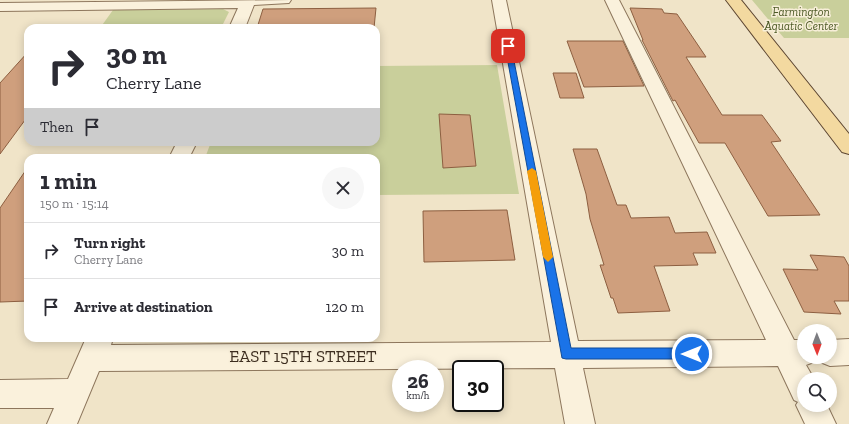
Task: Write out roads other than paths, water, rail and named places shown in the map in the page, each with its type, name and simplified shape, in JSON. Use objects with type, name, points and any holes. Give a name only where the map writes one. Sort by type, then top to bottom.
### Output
[{"type":"main road","points":[[733,0],[849,148]]},
{"type":"street","points":[[0,7],[284,0]]},
{"type":"street","points":[[499,0],[580,424]]},
{"type":"street","points":[[612,0],[795,353],[800,372]]},
{"type":"street","points":[[239,24],[249,1]]},
{"type":"street","points":[[62,424],[95,348]]},
{"type":"street","name":"EAST 15TH STREET","points":[[95,348],[566,354],[795,353]]},
{"type":"street","points":[[837,353],[849,352]]},
{"type":"street","points":[[0,394],[76,393]]},
{"type":"street","points":[[814,412],[820,424]]},
{"type":"park label","name":"Farmington Aquatic Center","points":[[801,19]]}]
